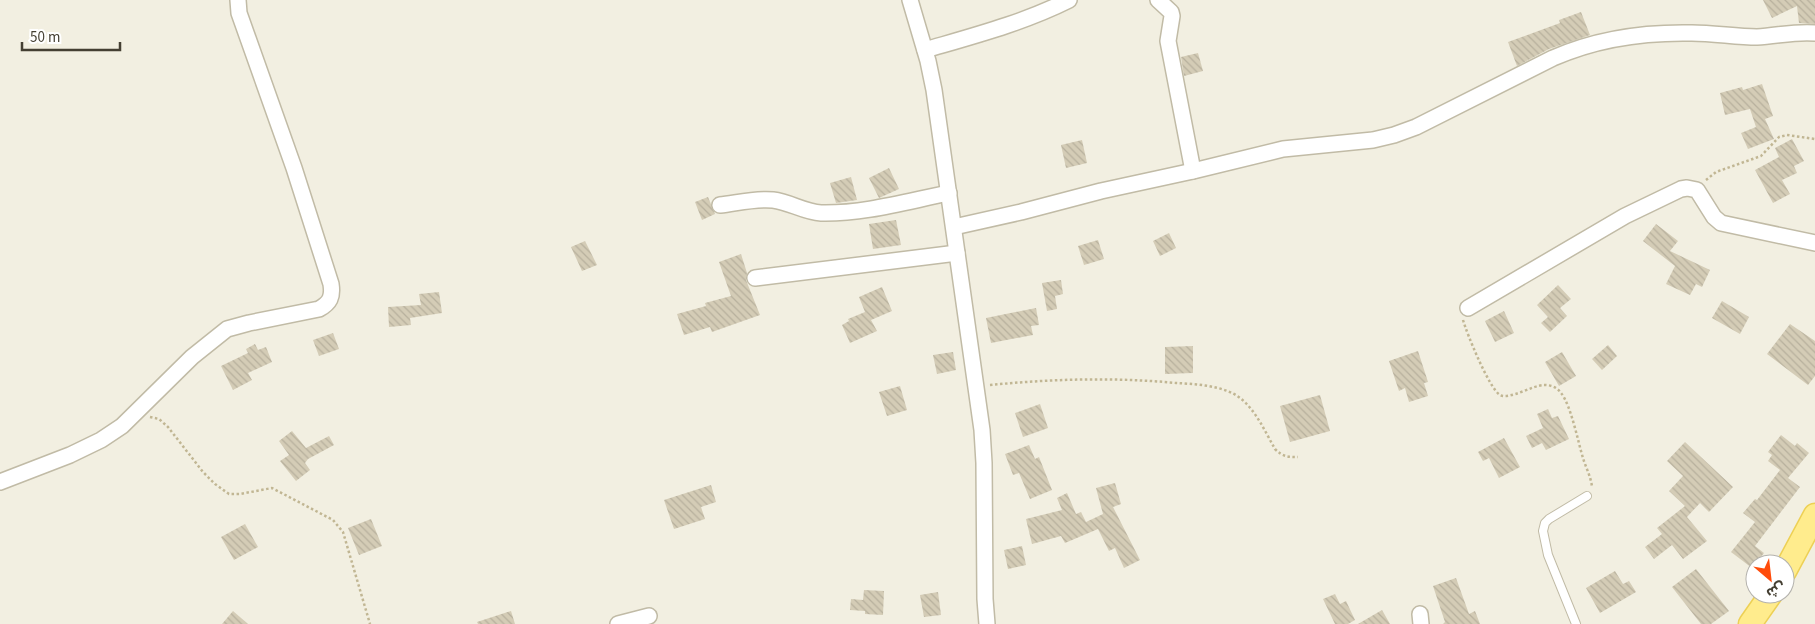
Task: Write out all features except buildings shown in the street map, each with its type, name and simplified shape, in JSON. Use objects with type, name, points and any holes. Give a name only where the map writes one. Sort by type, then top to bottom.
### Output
[{"type":"main road","points":[[1794,554],[1815,515]]},
{"type":"main road","points":[[1750,624],[1764,604]]},
{"type":"street","points":[[0,482],[70,455],[101,440],[130,419],[192,357],[227,329],[319,309],[328,304],[333,294],[294,168],[239,13],[238,0]]},
{"type":"street","points":[[910,0],[925,50],[934,90],[976,386],[984,463],[985,598],[987,624]]},
{"type":"street","points":[[925,50],[1024,19],[1069,0]]},
{"type":"street","points":[[1158,0],[1171,12],[1172,16],[1168,41],[1193,171]]},
{"type":"street","points":[[954,227],[1021,212],[1101,190],[1193,171],[1283,149],[1374,140],[1394,135],[1416,127],[1553,58],[1571,50],[1605,41],[1631,36],[1690,33],[1755,37],[1815,33]]},
{"type":"street","points":[[1468,308],[1583,239],[1662,197],[1686,188],[1696,190],[1699,193],[1714,217],[1721,223],[1815,243]]},
{"type":"street","points":[[720,205],[771,200],[807,211],[829,213],[887,206],[949,193]]},
{"type":"street","points":[[755,278],[957,253]]},
{"type":"street","points":[[618,624],[649,616]]},
{"type":"lane","points":[[1576,624],[1548,555],[1544,531],[1549,519],[1587,496]]},
{"type":"path","points":[[1699,193],[1712,174],[1761,156],[1779,137],[1787,135],[1815,139]]},
{"type":"path","points":[[1468,308],[1462,317],[1463,322],[1491,384],[1500,395],[1511,395],[1543,385],[1552,386],[1562,393],[1592,484],[1592,488],[1587,496]]},
{"type":"path","points":[[976,386],[1054,379],[1122,378],[1218,388],[1232,393],[1251,410],[1280,454],[1298,457]]},
{"type":"path","points":[[130,419],[149,416],[159,419],[168,427],[203,472],[229,494],[240,494],[272,488],[333,520],[343,532],[370,624]]}]
